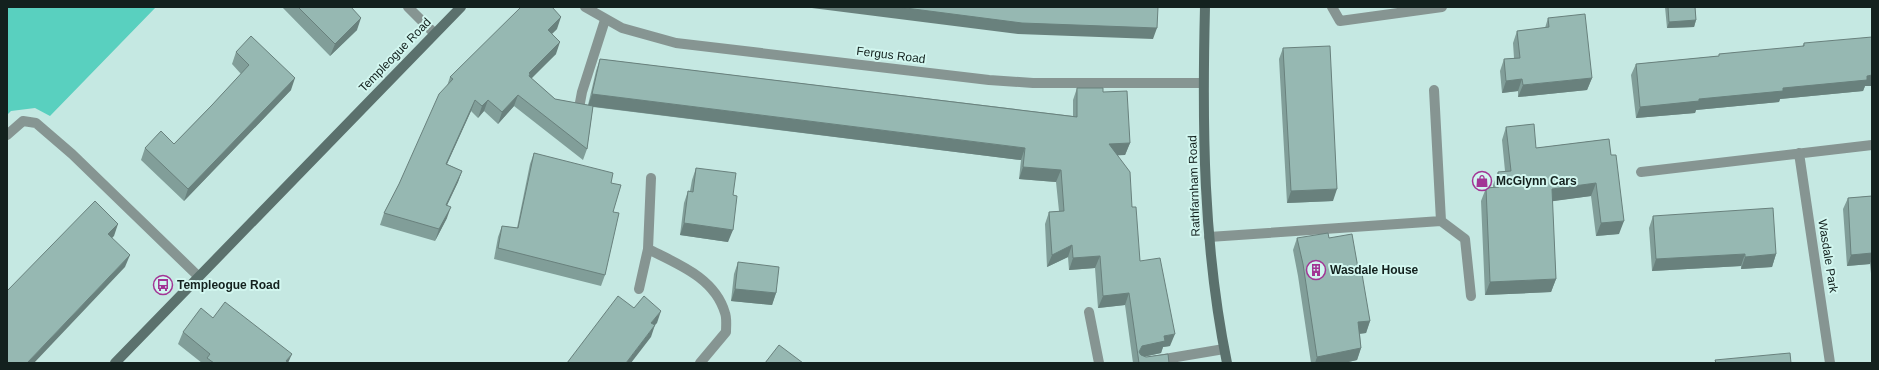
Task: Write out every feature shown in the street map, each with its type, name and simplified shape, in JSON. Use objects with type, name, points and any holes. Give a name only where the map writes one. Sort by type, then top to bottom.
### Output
[{"type":"main road","name":"Templeogue Road","points":[[115,363],[434,33],[461,7]]},
{"type":"main road","name":"Rathfarnham Road","points":[[1205,7],[1203,84],[1209,237],[1211,266],[1227,363]]},
{"type":"street","points":[[408,7],[434,33]]},
{"type":"street","name":"Fergus Road","points":[[585,7],[605,20],[622,28],[676,43],[989,80],[1203,84]]},
{"type":"street","points":[[1332,7],[1340,21],[1442,7]]},
{"type":"street","points":[[579,108],[582,92],[605,20]]},
{"type":"street","points":[[1434,90],[1441,221]]},
{"type":"street","points":[[7,135],[23,121],[36,123],[72,154],[198,276]]},
{"type":"street","points":[[1641,172],[1872,145]]},
{"type":"street","name":"Wasdale Park","points":[[1800,153],[1830,363]]},
{"type":"street","points":[[639,289],[648,249],[651,178]]},
{"type":"street","points":[[1209,237],[1441,221],[1465,239],[1471,296]]},
{"type":"street","points":[[648,249],[690,270],[714,291],[725,314],[726,332],[700,363]]},
{"type":"street","points":[[1089,312],[1099,363]]},
{"type":"street","points":[[1142,363],[1224,349]]},
{"type":"green space","points":[[7,7],[156,7],[50,116],[35,108],[11,111],[7,115]]},
{"type":"building","points":[[298,7],[351,7],[361,18],[335,44]]},
{"type":"building","points":[[521,7],[552,7],[561,17],[548,30],[560,42],[529,73],[529,76],[555,99],[593,106],[587,149],[518,95],[502,112],[488,100],[482,106],[475,100],[446,164],[462,171],[446,205],[451,207],[439,229],[384,213],[399,184],[439,94],[453,79],[450,77]]},
{"type":"building","points":[[898,7],[1158,7],[1157,28],[1022,23]]},
{"type":"building","points":[[1668,7],[1695,7],[1696,20],[1669,22]]},
{"type":"building","points":[[1585,14],[1592,78],[1523,85],[1522,79],[1506,81],[1504,59],[1520,58],[1517,31],[1549,27],[1548,18]]},
{"type":"building","points":[[251,36],[295,78],[188,189],[145,148],[161,131],[174,144],[212,105],[249,65],[236,52]]},
{"type":"building","points":[[1872,37],[1872,75],[1867,76],[1867,80],[1783,88],[1783,91],[1699,99],[1699,101],[1640,107],[1636,64],[1804,46],[1804,43]]},
{"type":"building","points":[[1330,46],[1337,189],[1291,191],[1283,48]]},
{"type":"building","points":[[600,59],[1077,117],[1077,88],[1103,88],[1103,92],[1127,91],[1130,143],[1109,144],[1130,172],[1132,207],[1136,207],[1140,261],[1160,258],[1175,334],[1164,336],[1165,341],[1142,346],[1139,352],[1141,355],[1146,357],[1168,354],[1169,363],[1139,363],[1129,293],[1103,296],[1100,256],[1073,258],[1072,245],[1052,255],[1049,212],[1064,211],[1061,170],[1023,167],[1025,148],[592,94]]},
{"type":"building","points":[[1534,124],[1536,148],[1609,139],[1611,155],[1616,155],[1624,221],[1601,223],[1596,183],[1552,189],[1556,279],[1490,282],[1486,188],[1499,187],[1498,172],[1511,171],[1506,127]]},
{"type":"building","points":[[534,153],[613,173],[611,183],[621,185],[613,212],[619,213],[605,275],[498,248],[502,226],[518,228]]},
{"type":"building","points":[[696,168],[736,173],[733,195],[737,196],[733,230],[684,223],[688,191],[693,192]]},
{"type":"building","points":[[1872,196],[1872,253],[1851,255],[1848,198]]},
{"type":"building","points":[[95,201],[118,224],[108,234],[130,255],[27,363],[7,363],[7,291]]},
{"type":"building","points":[[1773,208],[1776,254],[1745,257],[1745,254],[1656,259],[1653,216]]},
{"type":"building","points":[[1328,233],[1329,238],[1352,234],[1358,268],[1361,268],[1370,321],[1358,322],[1361,348],[1317,357],[1303,264],[1297,238]]},
{"type":"building","points":[[738,262],[779,267],[776,293],[735,289]]},
{"type":"building","points":[[618,296],[634,308],[644,296],[661,311],[651,323],[655,325],[626,363],[567,363]]},
{"type":"building","points":[[225,302],[292,354],[286,361],[289,363],[214,363],[207,358],[210,354],[183,332],[201,308],[213,318]]},
{"type":"building","points":[[779,345],[803,363],[765,363]]},
{"type":"building","points":[[1790,353],[1791,363],[1716,363],[1715,360]]},
{"type":"place","name":"McGlynn Cars","points":[[1482,181]]},
{"type":"place","name":"Wasdale House","points":[[1316,270]]},
{"type":"place","name":"Templeogue Road","points":[[163,285]]}]
